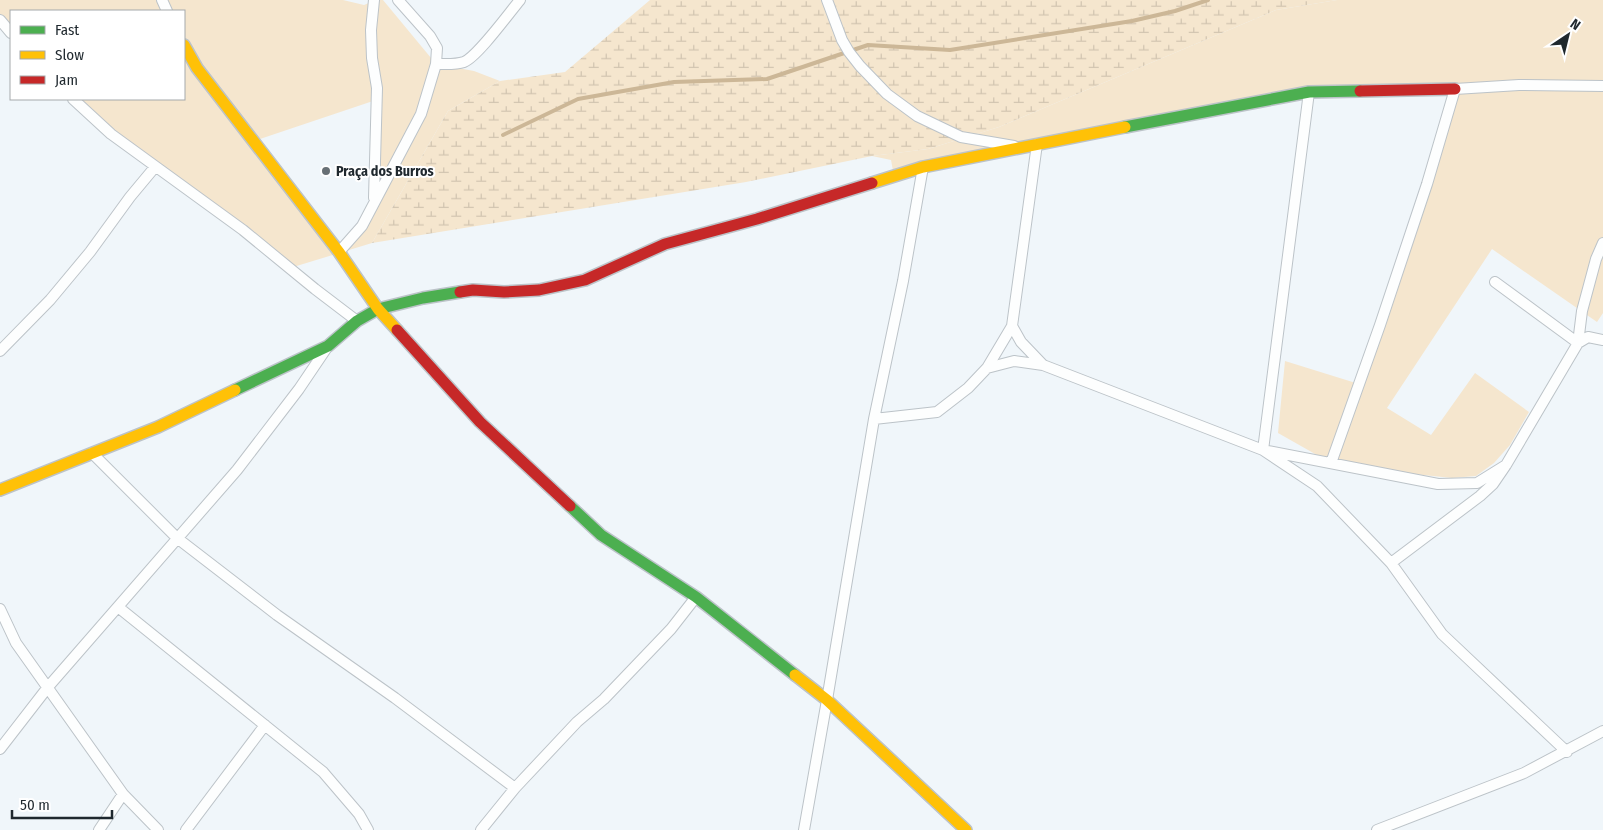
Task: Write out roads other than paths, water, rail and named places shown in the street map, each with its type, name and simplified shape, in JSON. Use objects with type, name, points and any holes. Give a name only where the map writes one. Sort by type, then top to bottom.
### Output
[{"type":"street","points":[[374,0],[371,30],[372,58],[377,88],[374,202]]},
{"type":"street","points":[[339,252],[362,226],[421,114],[436,64],[437,48],[430,36],[398,0]]},
{"type":"street","points":[[436,64],[452,64],[466,61],[489,39],[520,0]]},
{"type":"street","points":[[827,0],[842,40],[849,52],[887,94],[917,116],[961,137],[1022,147]]},
{"type":"street","points":[[0,20],[10,32]]},
{"type":"street","points":[[185,47],[197,68],[339,252],[378,308],[480,422],[601,535],[696,597],[827,700],[966,830]]},
{"type":"street","points":[[0,749],[48,687],[237,470],[298,390],[328,346],[357,321],[378,308],[473,290],[504,292],[539,290],[585,280],[665,244],[758,219],[923,167],[1309,92],[1455,89],[1518,85],[1603,86]]},
{"type":"street","points":[[1330,464],[1427,184],[1455,89]]},
{"type":"street","points":[[1263,450],[1309,92]]},
{"type":"street","points":[[74,100],[111,134],[244,230],[357,321]]},
{"type":"street","points":[[874,419],[937,412],[968,388],[987,368],[1012,326],[1037,144]]},
{"type":"street","points":[[0,351],[50,300],[90,252],[130,197],[155,167]]},
{"type":"street","points":[[804,830],[874,419],[903,281],[923,167]]},
{"type":"street","points":[[1390,563],[1480,496],[1493,484],[1506,465],[1578,343],[1582,311],[1596,259],[1603,243]]},
{"type":"street","points":[[1495,282],[1578,343]]},
{"type":"street","points":[[1012,326],[1021,342],[1043,365]]},
{"type":"street","points":[[1578,343],[1588,337],[1603,340]]},
{"type":"street","points":[[0,490],[158,427],[328,346]]},
{"type":"street","points":[[987,368],[1014,361],[1043,365],[1263,450],[1330,464],[1438,484],[1477,483],[1506,465]]},
{"type":"street","points":[[1263,450],[1317,486],[1390,563],[1442,634],[1567,752]]},
{"type":"street","points":[[92,453],[177,538],[277,615],[395,698],[515,788]]},
{"type":"street","points":[[481,830],[515,788],[577,722],[604,700],[670,629],[696,597]]},
{"type":"street","points":[[118,607],[323,772],[359,814],[368,830]]},
{"type":"street","points":[[0,609],[16,643],[123,794],[158,830]]},
{"type":"street","points":[[186,830],[265,725]]},
{"type":"street","points":[[1377,830],[1524,774],[1603,731]]},
{"type":"street","points":[[99,830],[123,794]]},
{"type":"waterway","points":[[503,135],[578,99],[674,82],[767,79],[868,45],[950,50],[1132,21],[1175,11],[1208,0]]},
{"type":"place","name":"Praça dos Burros","points":[[326,171]]}]
